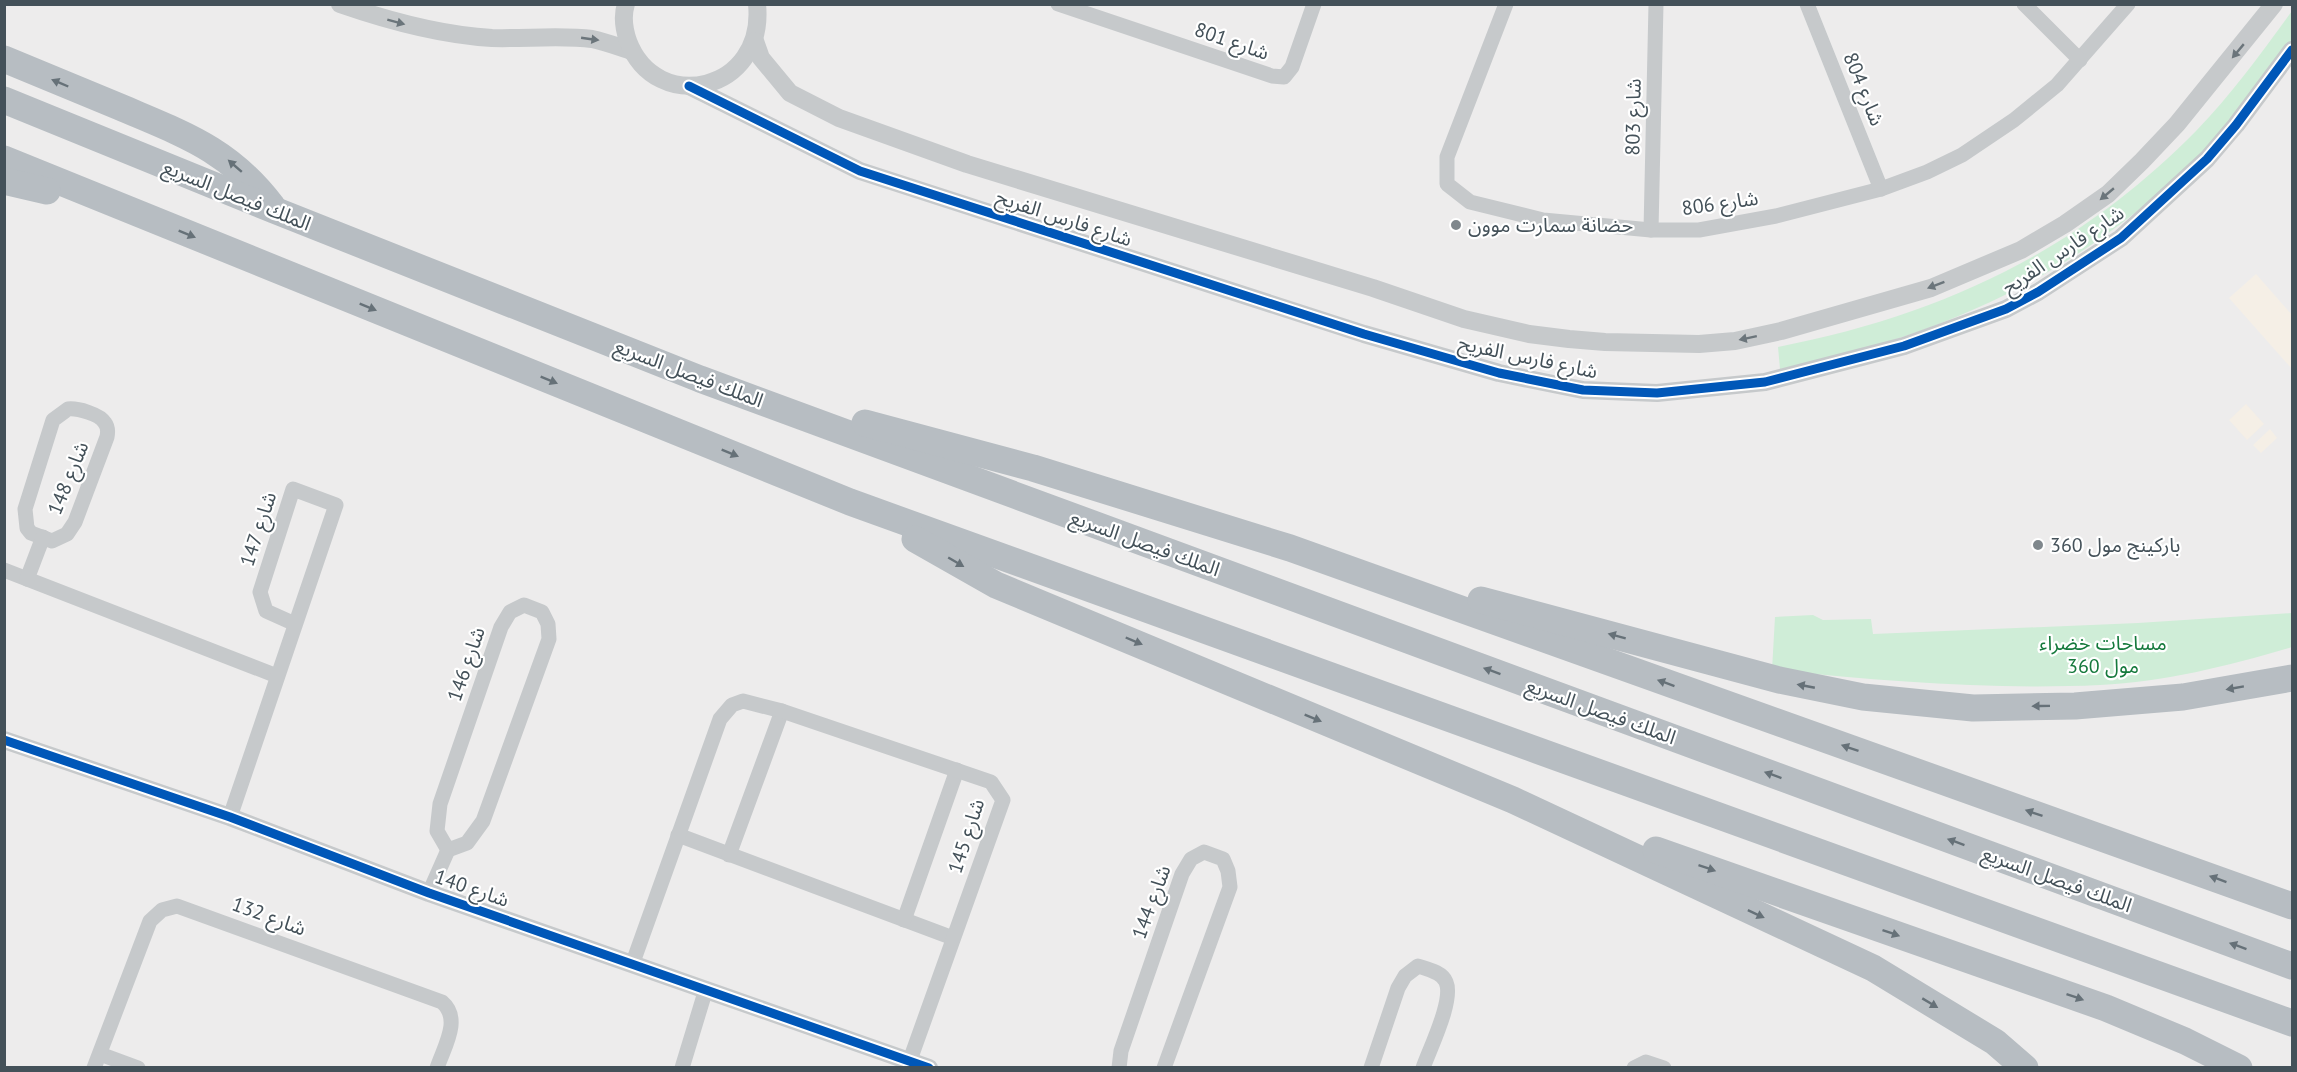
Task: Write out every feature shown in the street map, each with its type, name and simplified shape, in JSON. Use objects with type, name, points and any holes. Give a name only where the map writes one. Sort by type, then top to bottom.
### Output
[{"type":"highway","points":[[4,59],[195,139],[232,163],[262,193],[274,210]]},
{"type":"highway","name":"الملك فيصل السريع","points":[[4,100],[700,379],[2292,966]]},
{"type":"highway","points":[[4,159],[850,502],[2292,1023]]},
{"type":"highway","points":[[4,181],[133,212]]},
{"type":"highway","points":[[700,379],[1033,468],[1290,548],[1779,680],[1863,697],[1973,708],[2075,706],[2183,697],[2292,678]]},
{"type":"highway","points":[[850,502],[996,585],[1513,800],[1873,969],[1995,1042],[2025,1068]]},
{"type":"highway","points":[[1290,548],[2292,906]]},
{"type":"highway","points":[[1513,800],[2106,1008],[2185,1041],[2239,1068]]},
{"type":"street","points":[[340,4],[403,24],[451,33],[490,38],[580,38],[606,42],[632,51]]},
{"type":"street","points":[[626,4],[625,32],[632,51]]},
{"type":"street","points":[[689,86],[710,84],[729,74],[745,59],[755,40],[759,21],[757,4]]},
{"type":"street","name":"شارع 801","points":[[1058,4],[1272,76],[1284,77],[1292,67],[1314,4]]},
{"type":"street","name":"شارع 806","points":[[1506,4],[1447,157],[1447,184],[1470,202],[1543,220],[1651,230],[1699,230],[1776,216],[1881,189],[1927,172],[1962,155],[2030,108],[2057,85],[2128,4]]},
{"type":"street","name":"شارع 803","points":[[1651,230],[1656,4]]},
{"type":"street","name":"شارع 804","points":[[1808,4],[1881,189]]},
{"type":"street","points":[[2024,4],[2080,60]]},
{"type":"street","name":"شارع فارس الفريح","points":[[755,40],[761,58],[790,93],[839,118],[967,164],[1373,288],[1464,319],[1529,334],[1569,339],[1699,344],[1735,341],[1781,332],[1931,288],[2021,250],[2065,224],[2108,194],[2142,161],[2177,124],[2274,4]]},
{"type":"street","name":"شارع فارس الفريح","points":[[632,51],[646,69],[666,81],[689,86],[860,171],[1364,334],[1499,373],[1583,390],[1657,393],[1765,382],[1904,346],[2006,309],[2121,238],[2207,159],[2236,125],[2292,50]]},
{"type":"street","name":"شارع 148","points":[[74,409],[101,418],[108,429],[107,437],[75,522],[67,534],[58,539],[52,541],[43,537],[31,533],[27,528],[25,509],[53,420],[61,412],[74,409]]},
{"type":"street","name":"شارع 147","points":[[230,817],[336,505],[293,489],[260,592],[266,611],[295,624]]},
{"type":"street","name":"شارع 148","points":[[27,579],[43,537]]},
{"type":"street","points":[[4,570],[277,676]]},
{"type":"street","name":"شارع 146","points":[[524,605],[542,612],[548,624],[549,639],[483,821],[467,843],[448,850],[438,831],[440,804],[501,627],[510,612],[524,605]]},
{"type":"street","name":"شارع 145","points":[[632,965],[720,719],[732,705],[743,701],[782,711],[957,770],[991,782],[1003,800],[910,1060]]},
{"type":"street","points":[[729,855],[782,711]]},
{"type":"street","name":"شارع 140","points":[[4,740],[230,817],[429,893],[929,1068]]},
{"type":"street","name":"شارع 145","points":[[904,920],[957,770]]},
{"type":"street","points":[[678,835],[952,938]]},
{"type":"street","points":[[429,893],[448,850]]},
{"type":"street","name":"شارع 144","points":[[1119,1068],[1121,1051],[1182,874],[1191,859],[1204,852],[1223,859],[1228,871],[1230,887],[1164,1068]]},
{"type":"street","name":"شارع 132","points":[[138,1068],[97,1061],[150,921],[162,910],[177,906],[442,1002],[450,1011],[452,1022],[437,1068]]},
{"type":"street","points":[[1371,1068],[1398,988],[1406,976],[1418,966],[1438,973],[1446,981],[1448,998],[1423,1068]]},
{"type":"street","points":[[682,1068],[706,989]]},
{"type":"street","points":[[1634,1068],[1646,1062],[1664,1068]]},
{"type":"shaded area","points":[[2256,274],[2292,315],[2292,369],[2229,298]]},
{"type":"shaded area","points":[[2246,404],[2264,424],[2247,440],[2229,420]]},
{"type":"shaded area","points":[[2270,429],[2277,438],[2261,453],[2253,445]]},
{"type":"green space","points":[[2292,11],[2293,34],[2290,47],[2243,106],[2197,158],[2146,204],[2092,244],[2035,279],[1975,309],[1912,334],[1847,354],[1780,369],[1778,347],[1896,317],[1951,296],[2004,272],[2055,244],[2104,211],[2151,173],[2196,131],[2234,88]]},
{"type":"green space","name":"مساحات خضراء 360 مول","points":[[2292,613],[2292,647],[2198,672],[2124,683],[2059,686],[1977,685],[1895,681],[1772,670],[1775,617],[1813,615],[1823,620],[1871,619],[1873,634],[2138,623]]},
{"type":"cycle path","points":[[689,86],[860,171],[1364,334],[1499,373],[1583,390],[1657,393],[1765,382],[1904,346],[2006,309],[2038,292],[2121,238],[2207,159],[2236,125],[2292,50]]},
{"type":"cycle path","points":[[4,740],[230,817],[429,893],[929,1068]]},
{"type":"place","name":"حضانة سمارت موون","points":[[1456,225]]},
{"type":"place","name":"باركينج مول 360","points":[[2038,545]]}]
